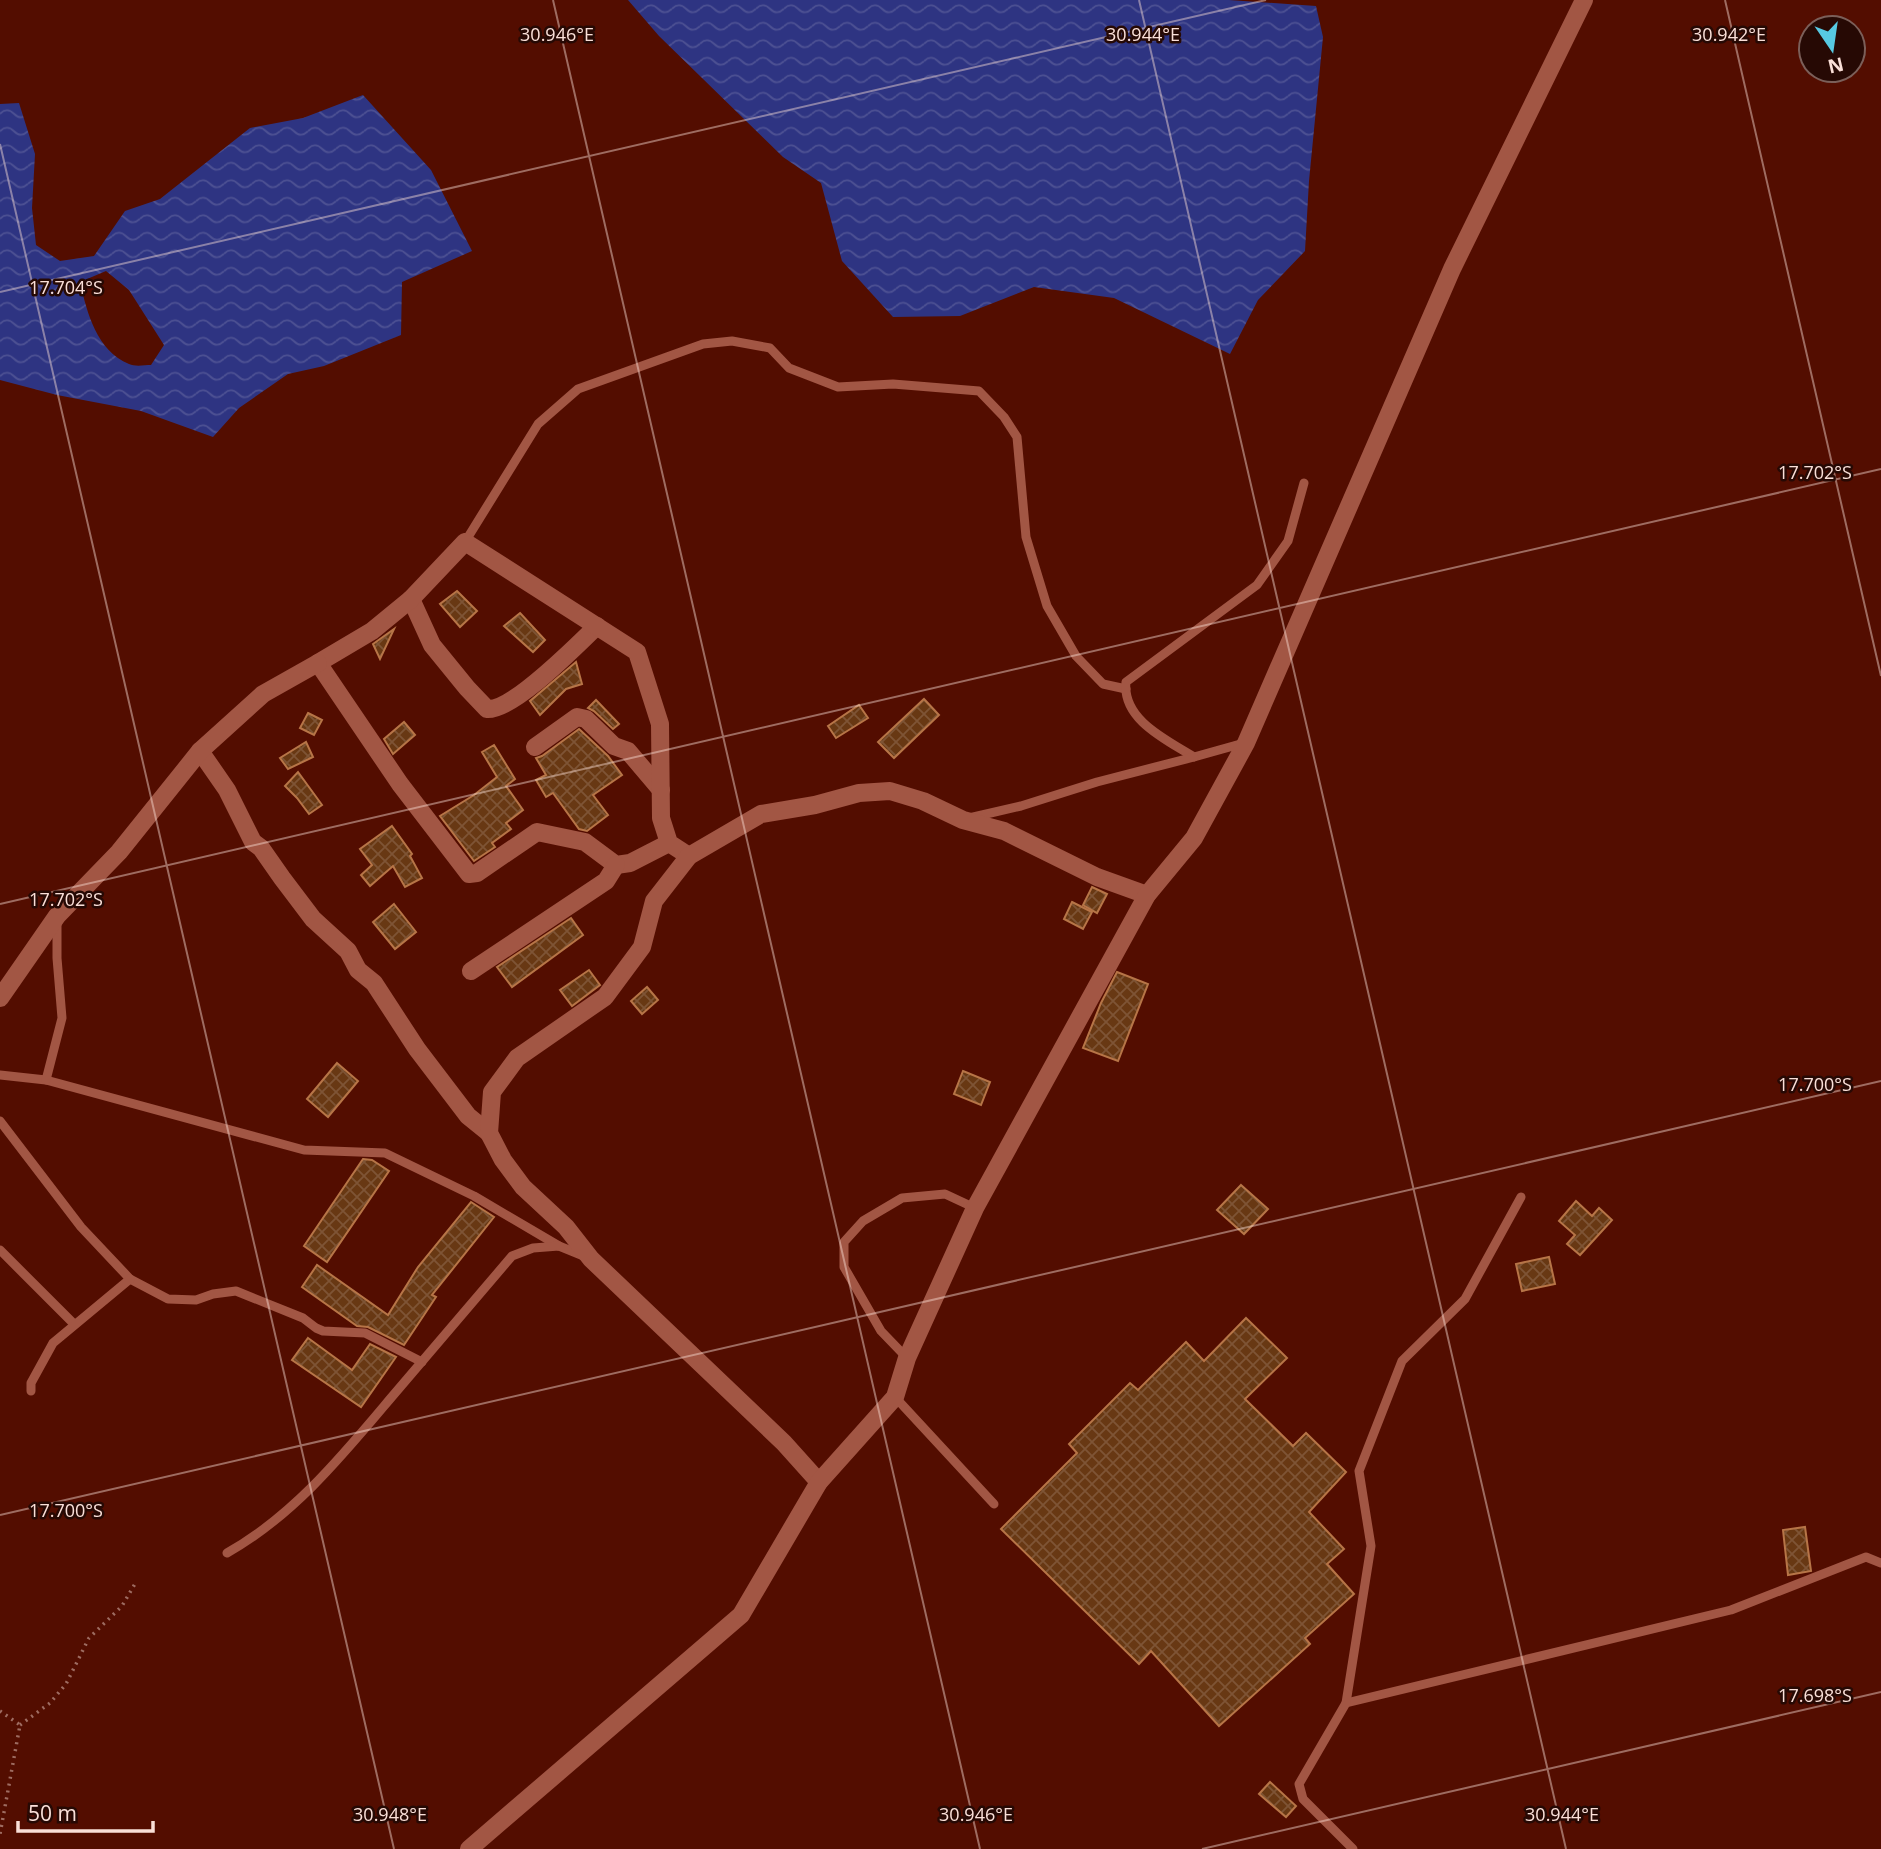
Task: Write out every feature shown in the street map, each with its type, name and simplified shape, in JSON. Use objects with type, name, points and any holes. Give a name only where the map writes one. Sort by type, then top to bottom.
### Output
[{"type":"street","points":[[470,1849],[741,1615],[820,1482],[895,1396],[907,1358],[975,1208],[1147,895],[1194,838],[1246,743],[1452,269],[1584,0]]},
{"type":"street","points":[[0,998],[57,916],[119,852],[200,751],[263,694],[372,631],[411,599],[465,542],[637,652],[660,724],[661,818],[669,844],[690,856]]},
{"type":"street","points":[[411,599],[432,645],[486,709],[496,709],[538,681],[597,626]]},
{"type":"street","points":[[318,663],[400,784],[469,874],[477,873],[537,832],[584,842],[616,865],[630,863],[669,844]]},
{"type":"street","points":[[535,747],[577,717],[586,719],[614,746],[628,751],[661,790]]},
{"type":"street","points":[[200,751],[227,790],[253,842],[261,848],[313,919],[348,951],[358,970],[374,983],[417,1049],[468,1116],[489,1133],[503,1160],[523,1187],[566,1227],[591,1259],[774,1433],[820,1482]]},
{"type":"street","points":[[489,1133],[492,1092],[517,1058],[605,997],[642,947],[654,901],[690,856],[761,814],[815,805],[859,793],[890,791],[923,801],[963,820],[1004,831],[1097,877],[1147,895]]},
{"type":"street","points":[[471,971],[606,881],[616,865]]},
{"type":"lane","points":[[465,542],[538,424],[578,389],[703,344],[732,341],[770,348],[789,368],[838,387],[893,384],[979,391],[1004,417],[1017,437],[1026,537],[1047,606],[1076,656],[1103,684],[1126,689]]},
{"type":"lane","points":[[1194,757],[1150,729],[1132,708],[1127,697],[1126,682],[1257,585],[1288,541],[1304,483]]},
{"type":"lane","points":[[963,820],[1246,743]]},
{"type":"lane","points":[[46,1080],[62,1017],[57,916]]},
{"type":"lane","points":[[0,1075],[46,1080],[304,1150],[385,1153],[474,1196],[559,1246],[591,1259]]},
{"type":"lane","points":[[0,1121],[81,1227],[131,1279],[168,1299],[196,1300],[213,1294],[236,1291],[303,1318],[323,1331],[365,1333],[422,1362]]},
{"type":"lane","points":[[907,1358],[881,1331],[844,1267],[844,1242],[863,1220],[902,1198],[945,1194],[975,1208]]},
{"type":"lane","points":[[1353,1849],[1303,1799],[1299,1784],[1346,1703],[1371,1546],[1359,1471],[1402,1361],[1465,1299],[1521,1197]]},
{"type":"lane","points":[[227,1553],[250,1540],[294,1504],[339,1459],[512,1256],[533,1248],[559,1246]]},
{"type":"lane","points":[[0,1250],[75,1324]]},
{"type":"lane","points":[[31,1391],[31,1383],[52,1343],[131,1279]]},
{"type":"lane","points":[[895,1396],[994,1504]]},
{"type":"lane","points":[[1346,1703],[1731,1610],[1866,1558],[1881,1563]]},
{"type":"path","points":[[0,1834],[20,1725],[50,1703],[66,1684],[89,1638],[122,1606],[135,1582]]},
{"type":"path","points":[[0,1711],[20,1725]]},
{"type":"water","points":[[628,0],[1229,0],[1316,6],[1323,37],[1305,251],[1258,300],[1230,354],[1114,298],[1034,287],[960,316],[893,317],[842,261],[821,183],[783,157],[659,36]]},
{"type":"water","points":[[363,95],[431,170],[472,251],[402,282],[401,335],[324,366],[288,374],[239,408],[213,437],[141,411],[57,395],[0,380],[0,104],[19,103],[35,154],[32,208],[36,245],[60,261],[94,256],[125,211],[160,199],[250,128],[303,118]],"holes":[[[106,271],[129,290],[164,345],[151,365],[131,365],[118,358],[101,341],[90,318],[80,282]]]},
{"type":"building","points":[[457,591],[477,611],[460,627],[440,604]]},
{"type":"building","points":[[520,613],[545,640],[533,652],[504,626]]},
{"type":"building","points":[[394,629],[380,659],[373,644]]},
{"type":"building","points":[[576,662],[582,684],[566,689],[540,715],[530,701]]},
{"type":"building","points":[[924,699],[939,715],[894,758],[878,742]]},
{"type":"building","points":[[596,700],[619,724],[613,729],[588,708]]},
{"type":"building","points":[[859,705],[868,718],[836,738],[828,726]]},
{"type":"building","points":[[308,713],[322,720],[314,735],[300,728]]},
{"type":"building","points":[[404,722],[415,735],[393,754],[384,739]]},
{"type":"building","points":[[579,729],[608,756],[622,775],[593,795],[608,815],[587,831],[579,829],[553,793],[546,797],[536,780],[546,775],[536,758]]},
{"type":"building","points":[[306,742],[313,757],[288,769],[280,758]]},
{"type":"building","points":[[494,745],[515,779],[506,786],[523,810],[506,823],[511,829],[492,843],[495,847],[474,861],[440,816],[497,777],[482,752]]},
{"type":"building","points":[[298,772],[322,805],[309,814],[285,786]]},
{"type":"building","points":[[392,826],[412,854],[410,856],[422,878],[405,887],[393,866],[370,886],[361,875],[372,865],[360,849]]},
{"type":"building","points":[[1092,887],[1107,894],[1097,913],[1083,905]]},
{"type":"building","points":[[1072,902],[1092,912],[1083,929],[1064,919]]},
{"type":"building","points":[[394,904],[416,932],[395,949],[373,922]]},
{"type":"building","points":[[571,918],[583,935],[512,987],[497,967]]},
{"type":"building","points":[[589,970],[600,985],[572,1006],[560,990]]},
{"type":"building","points":[[1117,972],[1148,984],[1118,1061],[1083,1048]]},
{"type":"building","points":[[647,987],[658,1000],[642,1014],[631,1001]]},
{"type":"building","points":[[337,1063],[358,1081],[328,1117],[307,1099]]},
{"type":"building","points":[[963,1071],[990,1082],[981,1105],[954,1094]]},
{"type":"building","points":[[363,1159],[372,1160],[389,1171],[327,1262],[304,1246]]},
{"type":"building","points":[[1241,1185],[1268,1209],[1244,1234],[1217,1210]]},
{"type":"building","points":[[1576,1201],[1592,1216],[1599,1208],[1612,1220],[1580,1255],[1567,1244],[1575,1235],[1559,1221]]},
{"type":"building","points":[[471,1202],[494,1217],[432,1295],[436,1297],[404,1345],[368,1327],[357,1326],[302,1287],[317,1265],[388,1315],[418,1267]]},
{"type":"building","points":[[1549,1257],[1555,1284],[1522,1291],[1516,1264]]},
{"type":"building","points":[[1246,1318],[1287,1358],[1245,1399],[1293,1446],[1306,1433],[1346,1472],[1309,1512],[1344,1549],[1327,1564],[1354,1594],[1305,1638],[1310,1644],[1219,1726],[1151,1651],[1139,1664],[1001,1529],[1077,1453],[1069,1444],[1130,1383],[1138,1390],[1186,1342],[1204,1361]]},
{"type":"building","points":[[308,1338],[352,1370],[370,1344],[396,1357],[361,1407],[292,1360]]},
{"type":"building","points":[[1805,1527],[1811,1571],[1788,1575],[1783,1530]]},
{"type":"building","points":[[1270,1782],[1296,1806],[1286,1817],[1259,1794]]}]
